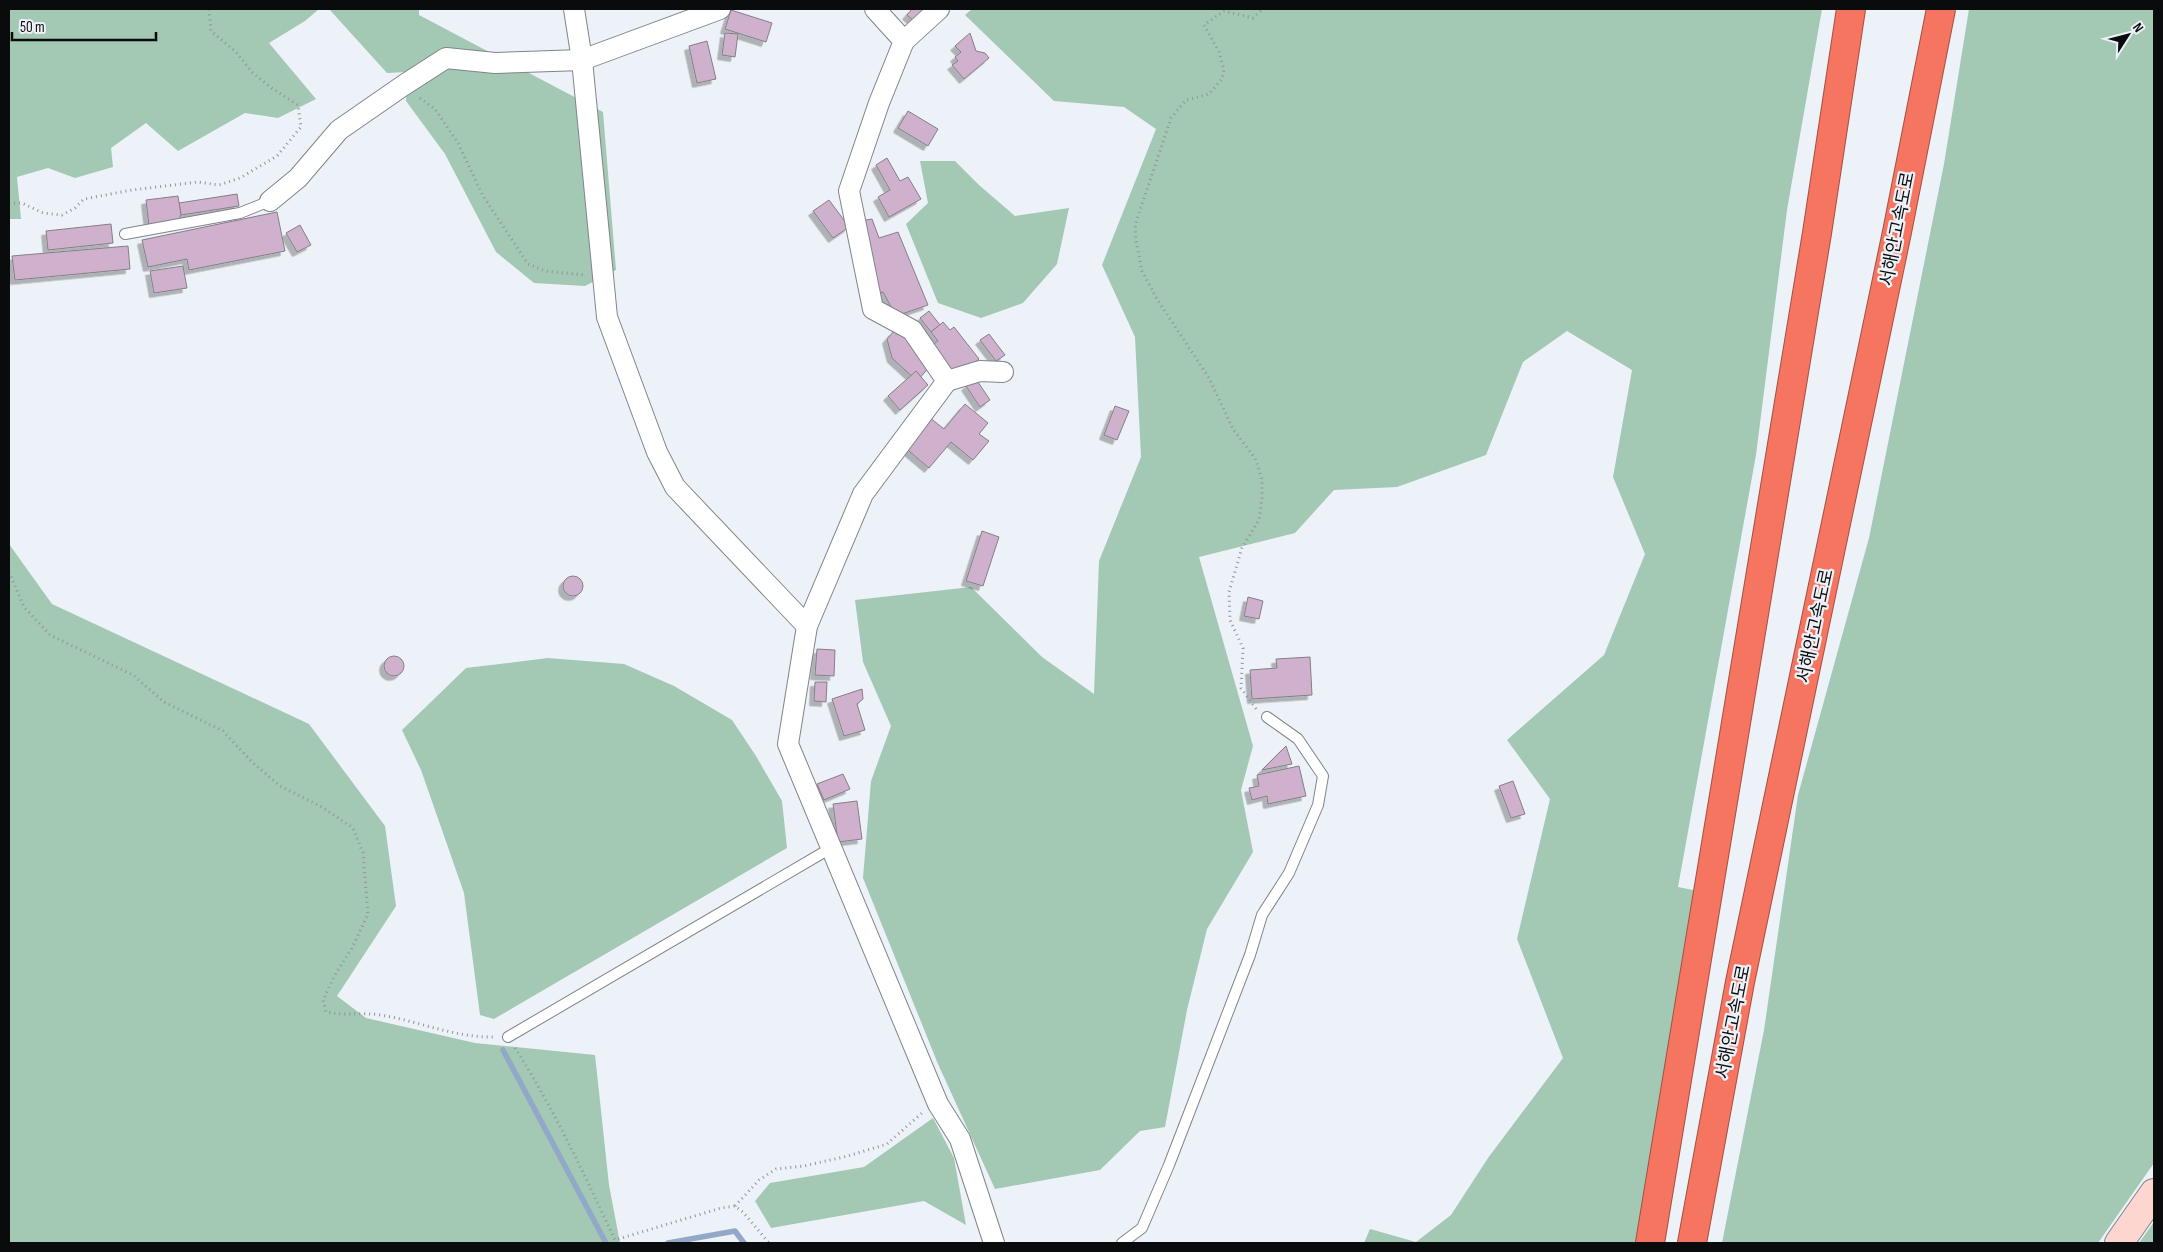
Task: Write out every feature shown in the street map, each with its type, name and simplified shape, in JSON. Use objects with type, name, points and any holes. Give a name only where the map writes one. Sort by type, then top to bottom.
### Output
[{"type":"highway","points":[[1650,1243],[1812,262],[1851,9]]},
{"type":"highway","name":"서해안고속도로","points":[[1692,1243],[1740,982],[1893,251],[1940,9]]},
{"type":"main road","points":[[2119,1243],[2154,1193]]},
{"type":"street","points":[[574,9],[582,60],[607,317],[657,452],[675,487],[807,626]]},
{"type":"street","points":[[270,201],[298,178],[339,130],[446,58],[495,63],[582,60],[720,9]]},
{"type":"street","points":[[875,9],[904,41]]},
{"type":"street","points":[[938,9],[904,41],[879,103],[849,190],[873,309],[912,330],[947,381]]},
{"type":"street","points":[[994,1243],[960,1138],[938,1104],[788,744],[807,626],[863,494],[947,381],[980,371],[1003,372]]},
{"type":"lane","points":[[125,234],[240,213],[270,201]]},
{"type":"lane","points":[[1122,1243],[1142,1228],[1169,1165],[1250,955],[1262,915],[1289,873],[1318,804],[1323,776],[1298,739],[1267,717]]},
{"type":"lane","points":[[508,1037],[831,848]]},
{"type":"path","points":[[9,203],[22,203],[43,213],[62,215],[84,199],[132,190],[198,182],[219,185],[240,178],[277,156],[301,127],[298,105],[270,87],[252,72],[236,52],[211,31],[209,9]]},
{"type":"path","points":[[1263,9],[1253,18],[1224,11],[1204,25],[1219,52],[1224,70],[1222,79],[1209,94],[1186,100],[1171,118],[1135,225],[1142,271],[1157,300],[1209,378],[1233,429],[1255,458],[1262,479],[1259,520],[1242,548],[1229,592],[1230,620],[1243,648],[1241,688],[1259,712],[1267,717]]},
{"type":"path","points":[[404,85],[435,109],[458,143],[483,196],[528,264],[545,271],[603,277]]},
{"type":"path","points":[[9,572],[24,607],[50,635],[133,675],[164,702],[223,731],[251,761],[280,786],[322,807],[352,828],[363,853],[368,914],[352,948],[335,975],[323,1000],[326,1012],[342,1015],[380,1015],[478,1038],[508,1037],[536,1081],[568,1139],[615,1240],[721,1208],[735,1206],[759,1180],[776,1169],[804,1166],[848,1156],[887,1144],[922,1114],[938,1104]]},
{"type":"path","points":[[735,1206],[743,1212],[768,1243]]},
{"type":"green space","points":[[9,9],[319,9],[305,21],[269,43],[316,99],[278,118],[245,113],[178,151],[146,123],[111,148],[113,167],[75,178],[48,168],[17,177],[21,219],[9,219]]},
{"type":"green space","points":[[329,9],[419,9],[419,15],[603,112],[616,270],[585,286],[534,283],[496,252],[445,154],[406,101],[407,72],[387,73]]},
{"type":"green space","points":[[972,9],[1822,9],[1787,210],[1756,455],[1678,887],[1703,892],[1643,1243],[1364,1243],[1370,1229],[1416,1242],[1451,1215],[1488,1158],[1563,1058],[1517,939],[1550,799],[1507,740],[1604,655],[1645,554],[1613,477],[1632,370],[1567,331],[1523,362],[1486,455],[1397,487],[1334,490],[1295,533],[1199,557],[1253,746],[1241,790],[1253,852],[1207,929],[1187,1010],[1165,1127],[1140,1131],[1100,1170],[995,1189],[938,1064],[863,878],[871,781],[891,726],[863,662],[855,600],[971,587],[1042,657],[1094,694],[1099,561],[1141,457],[1135,337],[1102,265],[1156,129],[1124,107],[1054,101],[965,15]]},
{"type":"green space","points":[[1969,9],[2154,9],[2154,1163],[2098,1243],[1722,1243],[1764,1030],[1798,795],[1869,538],[1944,164]]},
{"type":"green space","points":[[920,161],[955,161],[1015,216],[1069,208],[1057,264],[1023,303],[981,318],[938,303],[906,224],[928,203]]},
{"type":"green space","points":[[9,544],[52,604],[309,724],[385,826],[396,906],[337,996],[366,1018],[475,1043],[595,1055],[609,1185],[620,1243],[9,1243]]},
{"type":"green space","points":[[548,658],[624,664],[674,686],[732,720],[756,756],[782,801],[787,848],[494,1019],[480,1015],[464,893],[421,770],[402,730],[466,668]]},
{"type":"green space","points":[[933,1118],[954,1158],[966,1225],[924,1201],[771,1228],[755,1201],[770,1183],[864,1167]]},
{"type":"green space","points":[[2154,1222],[2154,1243],[2139,1243]]},
{"type":"building","points":[[912,9],[926,9],[915,22],[907,15]]},
{"type":"building","points":[[731,10],[772,23],[766,42],[725,29]]},
{"type":"building","points":[[725,33],[738,34],[735,57],[722,55]]},
{"type":"building","points":[[970,33],[976,51],[985,53],[989,58],[964,79],[952,65],[958,61],[955,57],[961,52],[955,46]]},
{"type":"building","points":[[707,41],[716,79],[697,83],[689,46]]},
{"type":"building","points":[[908,111],[938,129],[928,146],[898,128]]},
{"type":"building","points":[[887,158],[900,181],[908,177],[921,199],[889,217],[878,197],[890,190],[876,165]]},
{"type":"building","points":[[237,194],[239,206],[181,215],[179,203]]},
{"type":"building","points":[[178,196],[181,215],[177,222],[149,226],[146,200]]},
{"type":"building","points":[[829,200],[849,227],[833,238],[813,211]]},
{"type":"building","points":[[277,212],[285,251],[189,270],[187,259],[148,267],[142,240]]},
{"type":"building","points":[[872,219],[879,238],[898,232],[928,305],[896,316],[883,292],[876,294],[860,221]]},
{"type":"building","points":[[111,224],[113,243],[48,250],[46,231]]},
{"type":"building","points":[[300,225],[311,245],[297,252],[286,233]]},
{"type":"building","points":[[128,246],[130,269],[15,280],[12,256]]},
{"type":"building","points":[[183,266],[187,288],[154,293],[150,271]]},
{"type":"building","points":[[929,311],[940,325],[931,332],[920,318]]},
{"type":"building","points":[[943,322],[950,330],[954,327],[979,359],[956,377],[932,345],[938,341],[931,332]]},
{"type":"building","points":[[894,331],[898,335],[902,331],[913,340],[909,345],[931,365],[917,381],[892,358],[887,339]]},
{"type":"building","points":[[989,334],[1005,355],[996,361],[980,340]]},
{"type":"building","points":[[916,371],[928,385],[900,410],[888,396]]},
{"type":"building","points":[[976,379],[990,400],[980,407],[966,386]]},
{"type":"building","points":[[965,404],[988,423],[979,434],[989,441],[973,460],[951,442],[929,468],[904,447],[929,417],[944,429]]},
{"type":"building","points":[[1115,406],[1129,411],[1117,440],[1104,435]]},
{"type":"building","points":[[982,531],[999,537],[983,586],[966,581]]},
{"type":"building","points":[[573,576],[580,579],[583,586],[580,593],[573,596],[566,593],[563,586],[566,579]]},
{"type":"building","points":[[1248,597],[1263,601],[1259,619],[1244,616]]},
{"type":"building","points":[[817,649],[835,650],[834,676],[815,675]]},
{"type":"building","points":[[390,656],[398,656],[404,662],[404,670],[398,676],[390,676],[384,670],[384,662]]},
{"type":"building","points":[[1310,657],[1312,695],[1252,699],[1250,670],[1277,668],[1276,659]]},
{"type":"building","points":[[815,682],[827,682],[826,702],[814,701]]},
{"type":"building","points":[[862,689],[863,699],[857,704],[865,730],[844,736],[832,699]]},
{"type":"building","points":[[1286,746],[1292,764],[1262,770]]},
{"type":"building","points":[[1299,766],[1306,796],[1268,804],[1267,796],[1252,800],[1249,788],[1259,786],[1257,775]]},
{"type":"building","points":[[843,774],[850,789],[824,800],[817,784]]},
{"type":"building","points":[[1513,781],[1525,814],[1511,818],[1499,786]]},
{"type":"building","points":[[857,801],[862,839],[838,842],[833,804]]},
{"type":"waterway","points":[[503,1050],[606,1243]]},
{"type":"waterway","points":[[668,1243],[735,1231],[744,1243]]}]
